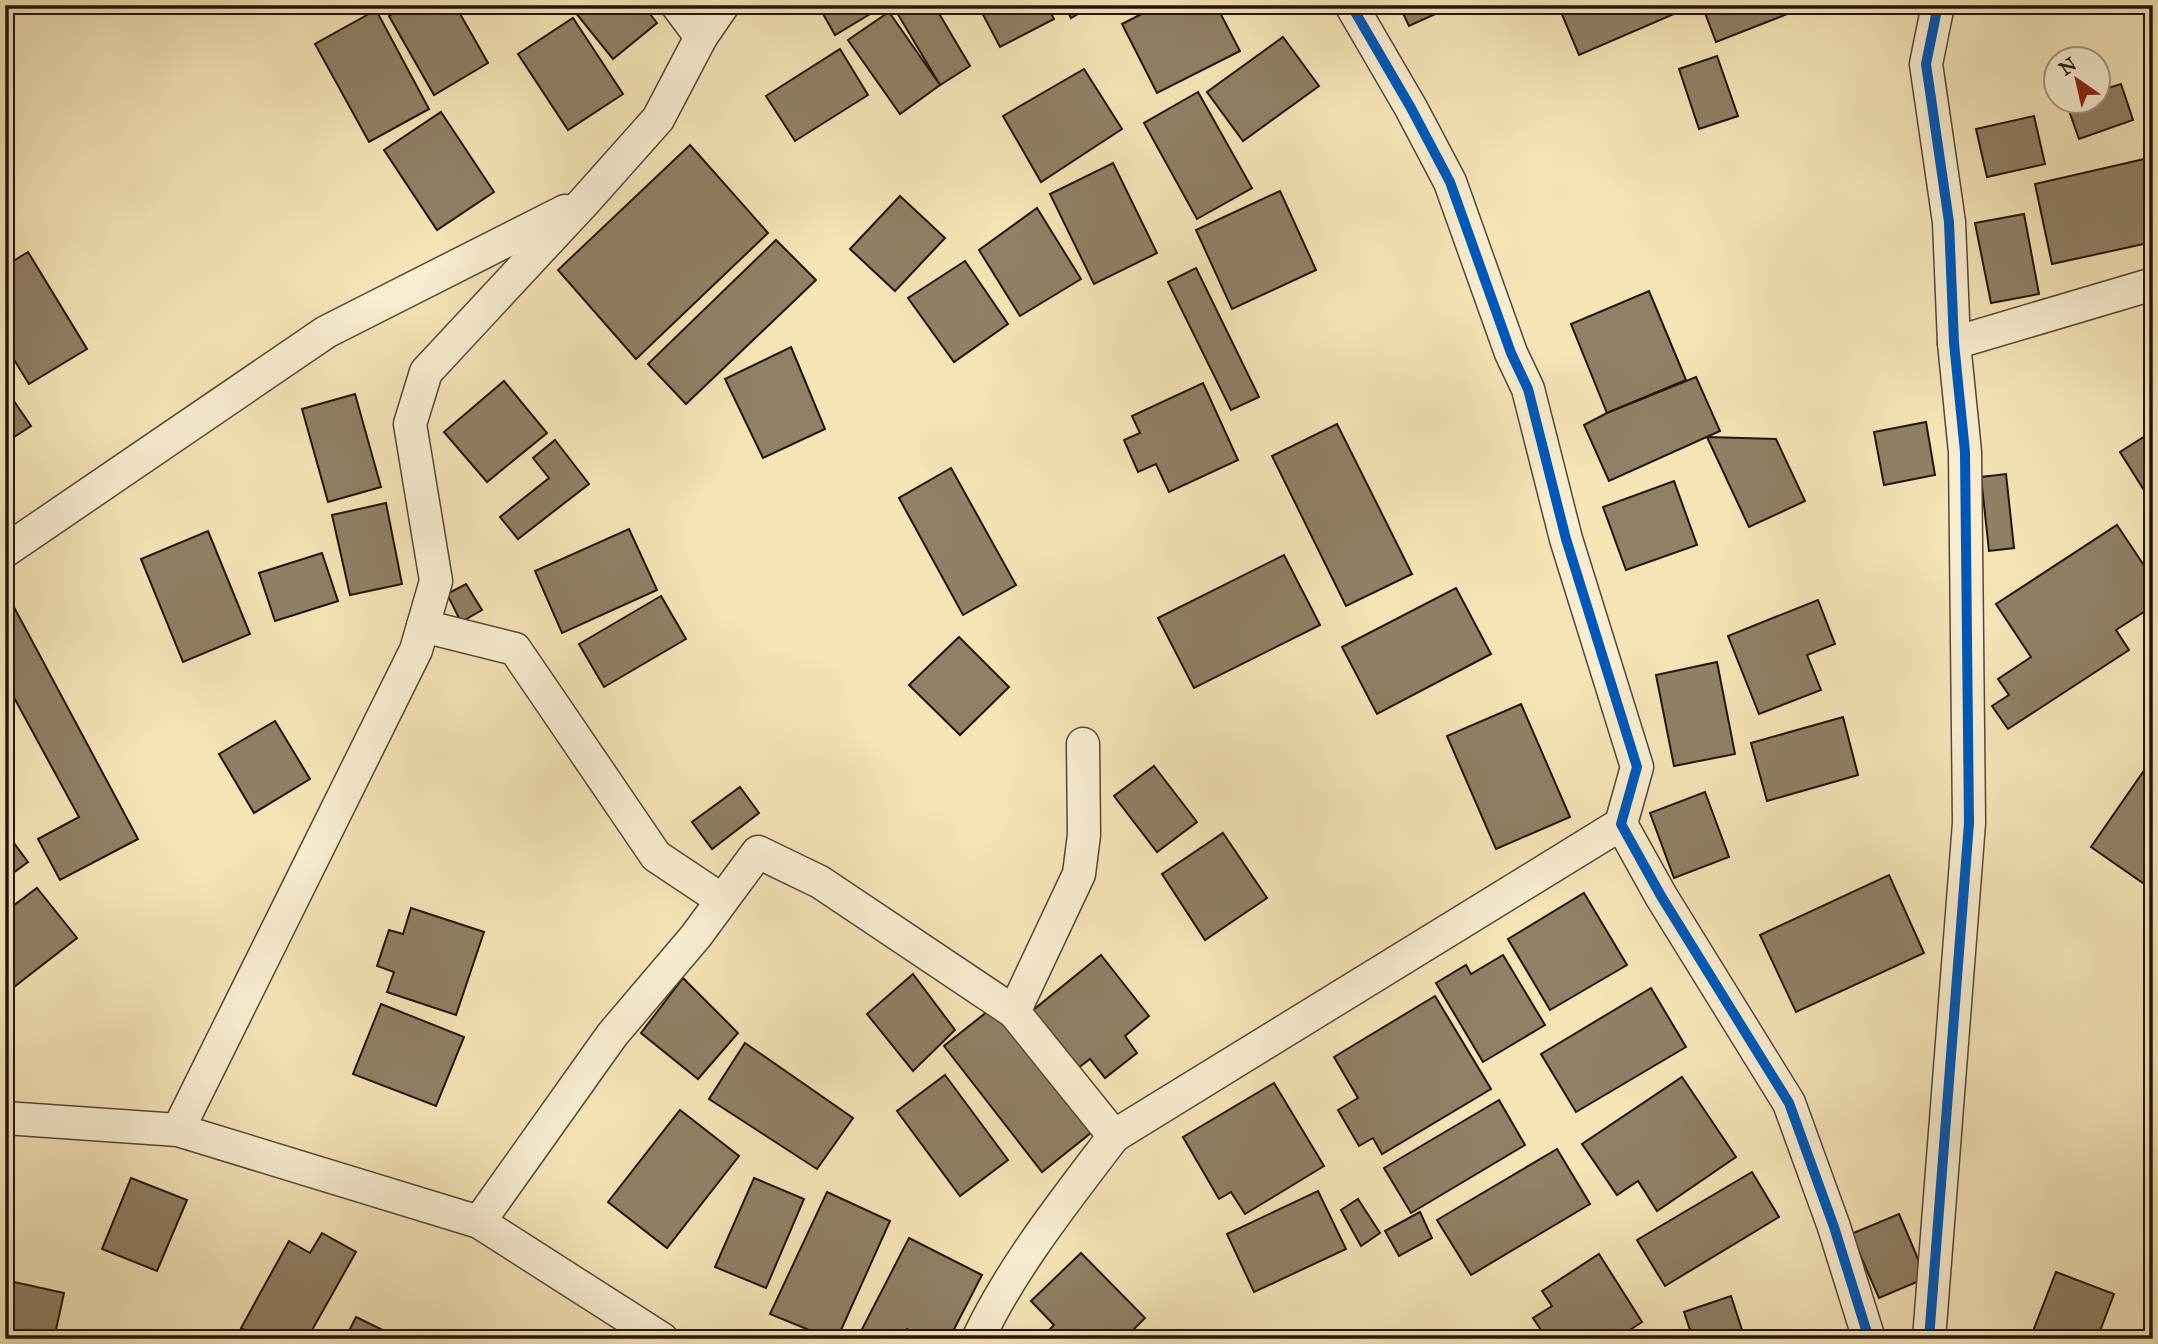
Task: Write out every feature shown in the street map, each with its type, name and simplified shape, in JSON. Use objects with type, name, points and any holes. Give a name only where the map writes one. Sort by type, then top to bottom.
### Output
[{"type":"street","points":[[677,5],[701,37]]},
{"type":"street","points":[[178,1130],[416,650],[436,581],[410,424],[426,372],[658,118],[701,37],[723,5]]},
{"type":"street","points":[[978,1339],[999,1298],[1063,1202],[1114,1136],[1621,824],[1637,767],[1566,539],[1528,389],[1511,353],[1450,182],[1351,5]]},
{"type":"street","points":[[1929,1339],[1969,823],[1965,452],[1954,343],[1949,222],[1926,64],[1938,5]]},
{"type":"street","points":[[5,551],[326,332],[585,201]]},
{"type":"street","points":[[1954,343],[2153,284]]},
{"type":"street","points":[[423,626],[515,649],[656,856],[722,900]]},
{"type":"street","points":[[1014,1012],[1079,874],[1084,835],[1083,744]]},
{"type":"street","points":[[1621,824],[1661,896],[1789,1103],[1834,1227],[1869,1339]]},
{"type":"street","points":[[479,1222],[612,1035],[696,936],[758,852],[820,882],[1014,1012],[1114,1136]]},
{"type":"street","points":[[5,1118],[178,1130],[479,1222],[662,1339]]},
{"type":"building","points":[[407,5],[455,5],[488,63],[434,95],[389,16]]},
{"type":"building","points":[[643,5],[657,23],[613,59],[571,7]]},
{"type":"building","points":[[818,5],[885,5],[835,35]]},
{"type":"building","points":[[934,5],[970,66],[940,85],[893,6]]},
{"type":"building","points":[[978,5],[1047,5],[1054,19],[1000,47]]},
{"type":"building","points":[[1064,5],[1093,5],[1071,18]]},
{"type":"building","points":[[1159,5],[1216,5],[1240,51],[1157,93],[1122,24]]},
{"type":"building","points":[[1399,5],[1455,5],[1409,26]]},
{"type":"building","points":[[1558,5],[1671,5],[1674,14],[1579,55]]},
{"type":"building","points":[[1702,5],[1799,5],[1800,9],[1716,42]]},
{"type":"building","points":[[376,10],[429,109],[369,142],[315,44]]},
{"type":"building","points":[[889,12],[940,85],[900,114],[848,40]]},
{"type":"building","points":[[573,18],[623,94],[568,130],[518,54]]},
{"type":"building","points":[[1283,37],[1319,86],[1243,141],[1207,92]]},
{"type":"building","points":[[840,49],[868,95],[795,141],[766,96]]},
{"type":"building","points":[[1717,56],[1738,116],[1699,129],[1679,69]]},
{"type":"building","points":[[1084,69],[1122,129],[1041,182],[1003,116]]},
{"type":"building","points":[[2121,84],[2133,120],[2079,139],[2071,116],[2112,116],[2112,87]]},
{"type":"building","points":[[1198,92],[1252,188],[1197,219],[1144,123]]},
{"type":"building","points":[[441,112],[494,192],[437,230],[384,150]]},
{"type":"building","points":[[2034,116],[2045,164],[1987,177],[1976,129]]},
{"type":"building","points":[[690,145],[768,233],[636,359],[558,270]]},
{"type":"building","points":[[2153,157],[2153,242],[2052,264],[2035,184]]},
{"type":"building","points":[[1113,163],[1157,253],[1094,284],[1050,194]]},
{"type":"building","points":[[1280,191],[1316,270],[1232,309],[1196,230]]},
{"type":"building","points":[[900,196],[945,238],[895,291],[850,249]]},
{"type":"building","points":[[1037,208],[1081,279],[1020,316],[979,250]]},
{"type":"building","points":[[2024,214],[2039,294],[1991,303],[1975,223]]},
{"type":"building","points":[[776,240],[816,280],[686,404],[648,364]]},
{"type":"building","points":[[28,252],[87,349],[29,384],[5,345],[5,266]]},
{"type":"building","points":[[965,261],[1008,324],[954,362],[908,298]]},
{"type":"building","points":[[1196,268],[1259,397],[1231,410],[1168,282]]},
{"type":"building","points":[[1649,291],[1686,380],[1607,413],[1571,324]]},
{"type":"building","points":[[791,347],[825,429],[763,458],[725,379]]},
{"type":"building","points":[[1696,377],[1720,431],[1609,481],[1584,425]]},
{"type":"building","points":[[504,381],[547,433],[487,482],[444,432]]},
{"type":"building","points":[[1203,383],[1238,460],[1169,492],[1156,464],[1138,472],[1124,440],[1140,433],[1132,416]]},
{"type":"building","points":[[5,388],[31,426],[5,443]]},
{"type":"building","points":[[355,394],[381,487],[328,502],[302,409]]},
{"type":"building","points":[[1926,422],[1935,475],[1884,485],[1874,432]]},
{"type":"building","points":[[1337,424],[1412,574],[1346,606],[1272,456]]},
{"type":"building","points":[[2153,431],[2153,502],[2152,503],[2120,452]]},
{"type":"building","points":[[1707,437],[1776,439],[1805,501],[1749,527]]},
{"type":"building","points":[[555,440],[589,484],[518,539],[500,517],[549,478],[533,458]]},
{"type":"building","points":[[951,468],[1016,585],[963,615],[899,498]]},
{"type":"building","points":[[2006,474],[2014,548],[1989,551],[1981,477]]},
{"type":"building","points":[[1674,481],[1697,545],[1626,570],[1603,507]]},
{"type":"building","points":[[386,503],[402,584],[350,595],[332,515]]},
{"type":"building","points":[[2117,525],[2153,579],[2153,606],[2116,630],[2129,650],[2008,729],[1992,706],[2009,695],[1998,679],[2031,657],[1996,604]]},
{"type":"building","points":[[629,529],[657,590],[562,633],[535,571]]},
{"type":"building","points":[[208,531],[250,634],[183,662],[141,559]]},
{"type":"building","points":[[322,553],[338,601],[275,621],[259,573]]},
{"type":"building","points":[[1284,555],[1320,625],[1194,688],[1158,618]]},
{"type":"building","points":[[466,584],[482,610],[461,622],[447,594]]},
{"type":"building","points":[[1456,588],[1491,654],[1377,714],[1342,647]]},
{"type":"building","points":[[8,596],[138,839],[60,880],[38,839],[79,817],[5,681],[5,597]]},
{"type":"building","points":[[661,596],[686,639],[604,687],[579,644]]},
{"type":"building","points":[[1818,600],[1835,644],[1807,655],[1821,690],[1759,714],[1728,636]]},
{"type":"building","points":[[959,637],[1009,687],[960,735],[909,685]]},
{"type":"building","points":[[1717,662],[1735,754],[1674,766],[1656,675]]},
{"type":"building","points":[[1521,704],[1570,817],[1496,849],[1447,736]]},
{"type":"building","points":[[1843,717],[1858,775],[1767,801],[1751,743]]},
{"type":"building","points":[[275,721],[310,779],[254,813],[219,754]]},
{"type":"building","points":[[2152,759],[2153,869],[2143,883],[2091,847]]},
{"type":"building","points":[[1154,766],[1197,822],[1157,852],[1114,796]]},
{"type":"building","points":[[740,787],[759,813],[712,849],[692,822]]},
{"type":"building","points":[[1705,792],[1729,857],[1674,878],[1650,813]]},
{"type":"building","points":[[5,831],[28,862],[5,879]]},
{"type":"building","points":[[1223,833],[1267,898],[1205,940],[1162,874]]},
{"type":"building","points":[[1889,875],[1924,953],[1796,1012],[1760,935]]},
{"type":"building","points":[[37,888],[77,938],[5,994],[5,912]]},
{"type":"building","points":[[1584,893],[1627,965],[1550,1010],[1508,939]]},
{"type":"building","points":[[411,908],[484,932],[456,1015],[387,992],[394,972],[377,966],[389,930],[403,934]]},
{"type":"building","points":[[1101,955],[1149,1016],[1125,1036],[1137,1053],[1105,1078],[1090,1059],[1078,1068],[1032,1011]]},
{"type":"building","points":[[1503,955],[1545,1025],[1483,1062],[1436,983],[1466,965],[1471,974]]},
{"type":"building","points":[[913,974],[955,1030],[913,1071],[867,1014]]},
{"type":"building","points":[[683,978],[738,1033],[698,1079],[641,1033]]},
{"type":"building","points":[[1651,988],[1686,1047],[1576,1112],[1541,1054]]},
{"type":"building","points":[[1435,996],[1491,1089],[1382,1154],[1373,1138],[1359,1146],[1338,1110],[1358,1098],[1334,1057]]},
{"type":"building","points":[[381,1004],[464,1037],[436,1106],[353,1074]]},
{"type":"building","points":[[993,1007],[1092,1132],[1042,1172],[944,1046]]},
{"type":"building","points":[[745,1043],[853,1118],[817,1169],[709,1099]]},
{"type":"building","points":[[945,1075],[1008,1160],[960,1196],[897,1111]]},
{"type":"building","points":[[1682,1077],[1736,1157],[1657,1211],[1638,1181],[1617,1195],[1582,1144]]},
{"type":"building","points":[[1274,1083],[1324,1166],[1245,1214],[1231,1192],[1219,1199],[1183,1137]]},
{"type":"building","points":[[1499,1100],[1525,1145],[1411,1213],[1384,1168]]},
{"type":"building","points":[[680,1110],[739,1156],[667,1248],[608,1202]]},
{"type":"building","points":[[1557,1149],[1590,1204],[1471,1275],[1437,1220]]},
{"type":"building","points":[[1752,1172],[1779,1217],[1665,1286],[1637,1240]]},
{"type":"building","points":[[131,1178],[187,1200],[157,1271],[102,1249]]},
{"type":"building","points":[[754,1178],[804,1199],[766,1288],[715,1267]]},
{"type":"building","points":[[1318,1191],[1346,1249],[1254,1292],[1227,1234]]},
{"type":"building","points":[[827,1192],[890,1221],[837,1339],[770,1314]]},
{"type":"building","points":[[1358,1199],[1380,1233],[1361,1246],[1341,1210]]},
{"type":"building","points":[[1420,1212],[1432,1238],[1399,1256],[1385,1231]]},
{"type":"building","points":[[1899,1214],[1926,1278],[1879,1298],[1851,1234]]},
{"type":"building","points":[[322,1233],[356,1252],[307,1339],[261,1339],[241,1328],[289,1241],[310,1253]]},
{"type":"building","points":[[909,1238],[982,1275],[949,1339],[927,1339],[907,1329],[902,1339],[857,1339]]},
{"type":"building","points":[[1081,1253],[1145,1318],[1124,1339],[1040,1339],[1054,1325],[1031,1301]]},
{"type":"building","points":[[1599,1254],[1642,1322],[1616,1339],[1547,1339],[1533,1318],[1552,1306],[1542,1291]]},
{"type":"building","points":[[2056,1272],[2114,1294],[2097,1339],[2030,1339]]},
{"type":"building","points":[[5,1280],[64,1293],[54,1339],[5,1339]]},
{"type":"building","points":[[1731,1296],[1745,1339],[1693,1339],[1684,1312]]},
{"type":"building","points":[[356,1317],[401,1339],[345,1339]]},
{"type":"cycle path","points":[[1351,5],[1450,182],[1511,353],[1528,389],[1566,539],[1637,767],[1621,824],[1661,896],[1789,1103],[1834,1227],[1869,1339]]},
{"type":"cycle path","points":[[1929,1339],[1969,823],[1965,452],[1954,343],[1949,222],[1926,64],[1938,5]]}]
